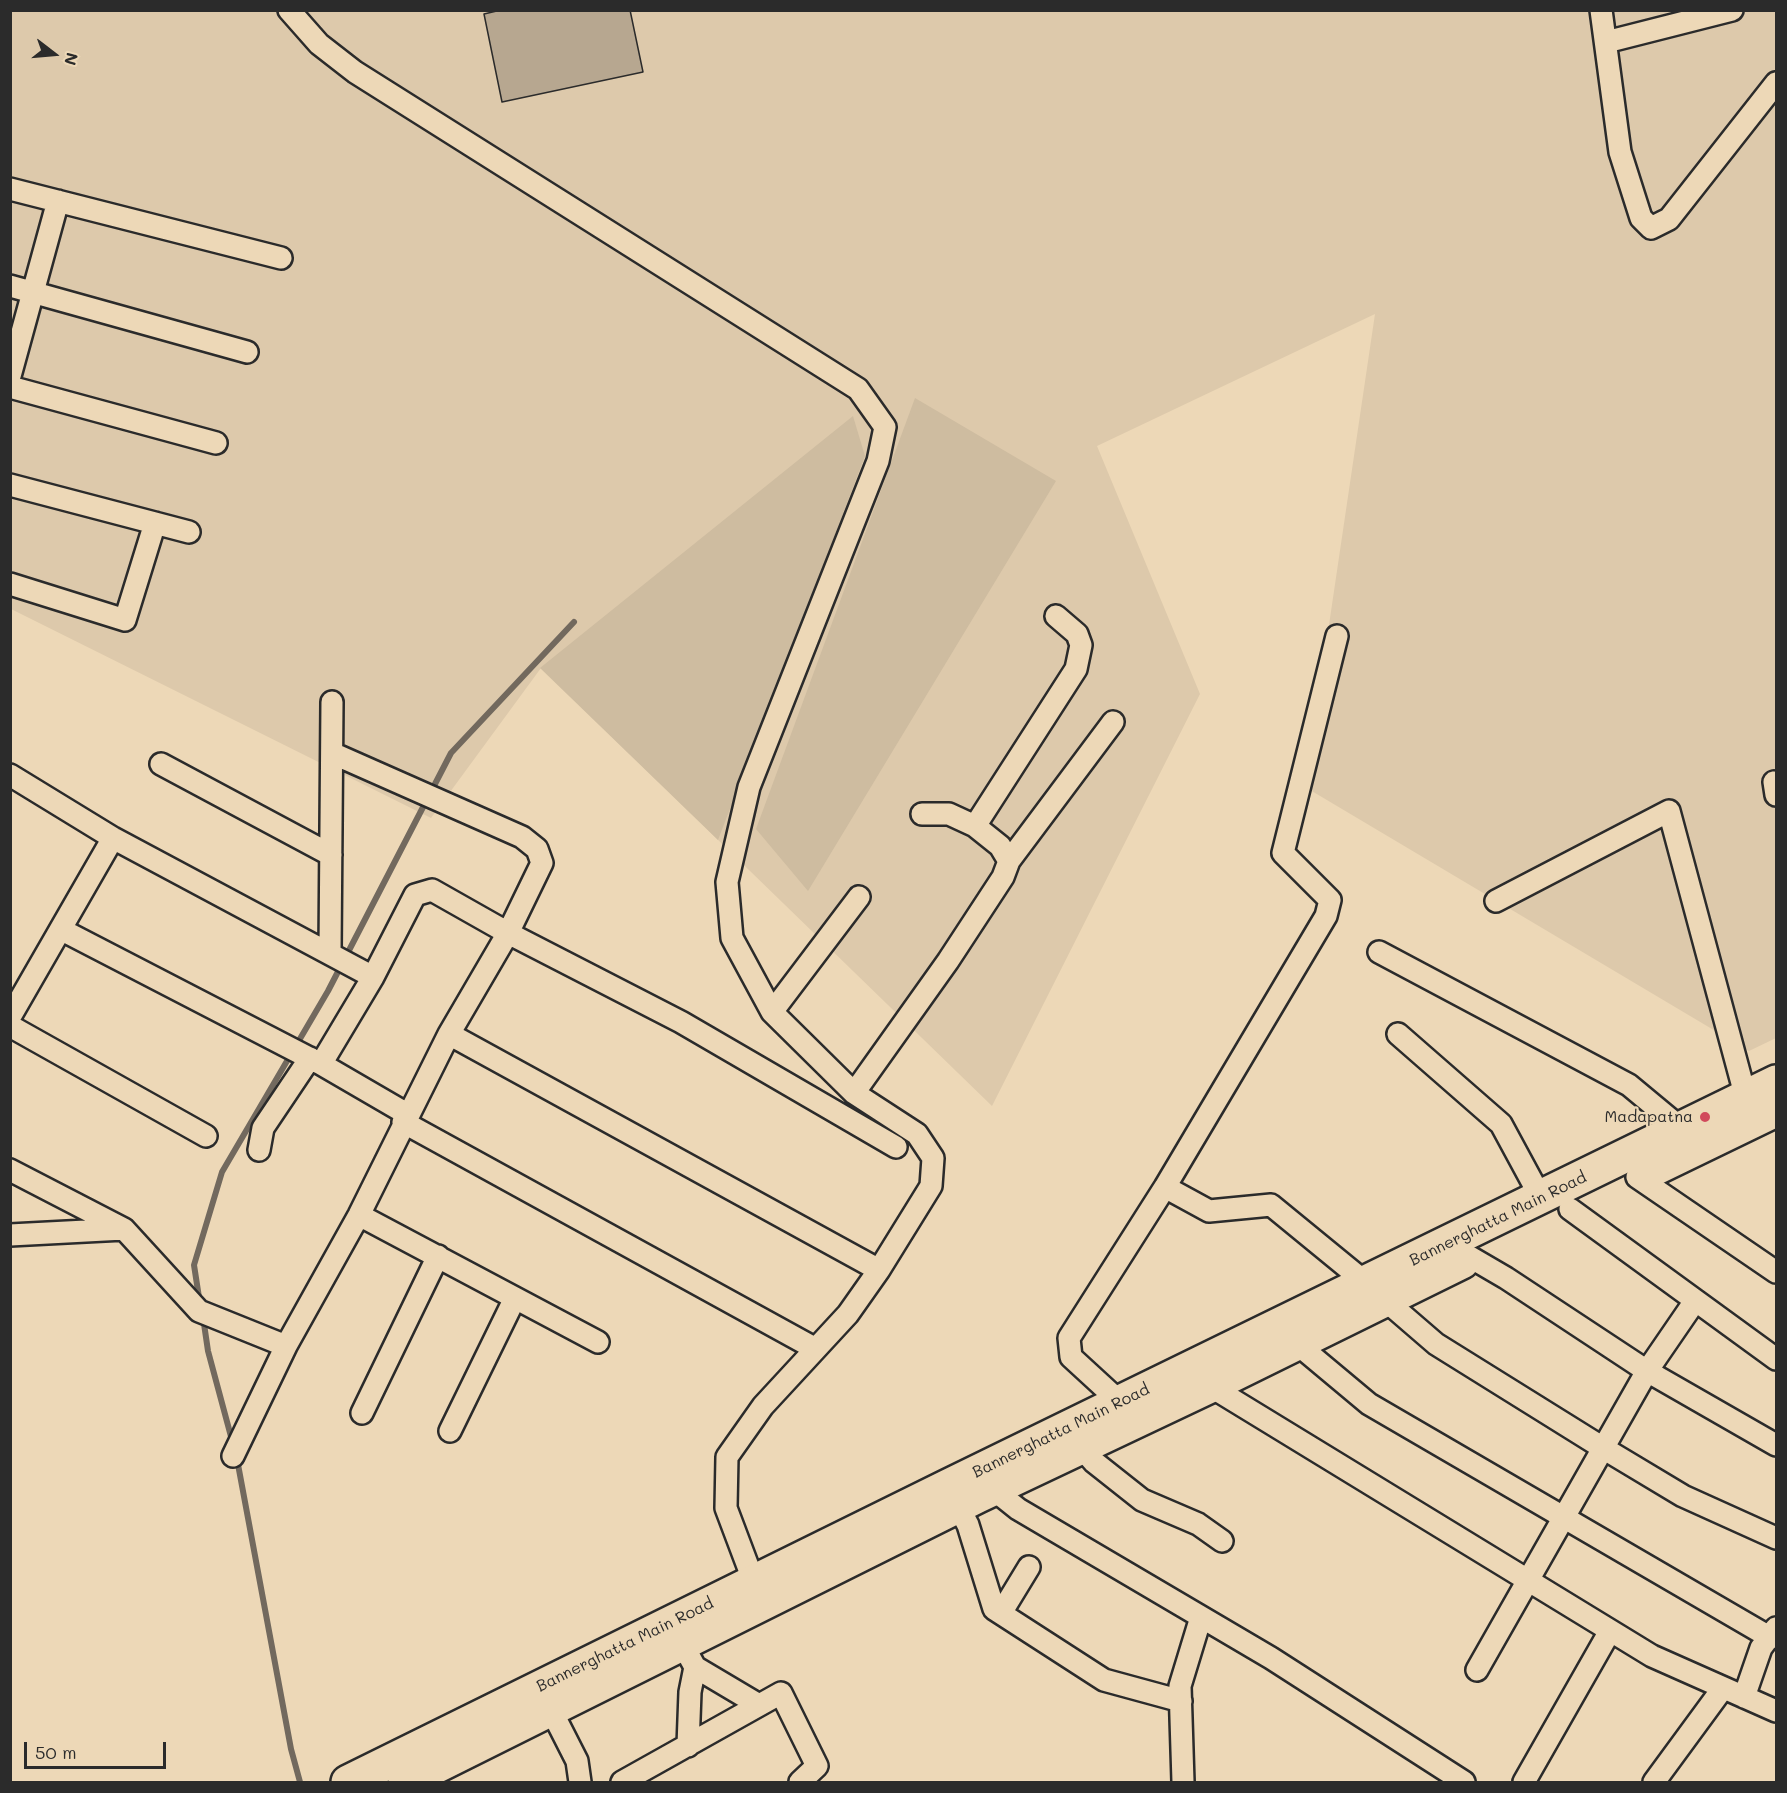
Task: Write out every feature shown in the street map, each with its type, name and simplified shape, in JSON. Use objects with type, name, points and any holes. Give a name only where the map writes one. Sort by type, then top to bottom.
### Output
[{"type":"main road","name":"Bannerghatta Main Road","points":[[348,1782],[545,1698],[989,1479],[1120,1402],[1375,1291],[1555,1204],[1682,1129],[1766,1112],[1776,1082]]},
{"type":"main road","points":[[405,1782],[545,1698],[689,1656],[758,1593],[958,1506],[989,1479],[1082,1447],[1296,1343],[1375,1291],[1470,1257],[1555,1204],[1637,1177],[1766,1112]]},
{"type":"street","points":[[289,10],[319,44],[355,72],[858,389],[885,427],[878,461],[748,787],[727,882],[732,938],[772,1012],[854,1093],[917,1134],[933,1158],[931,1186],[879,1270],[848,1314],[762,1406],[728,1457],[726,1508],[758,1593]]},
{"type":"street","points":[[1601,10],[1620,152],[1641,218],[1651,228],[1669,219],[1776,83]]},
{"type":"street","points":[[1606,42],[1732,10]]},
{"type":"street","points":[[10,189],[281,258]]},
{"type":"street","points":[[10,376],[58,201]]},
{"type":"street","points":[[10,286],[247,352]]},
{"type":"street","points":[[10,387],[216,443]]},
{"type":"street","points":[[10,485],[189,532]]},
{"type":"street","points":[[10,584],[124,620],[155,523]]},
{"type":"street","points":[[975,826],[1076,669],[1080,645],[1077,634],[1056,616]]},
{"type":"street","points":[[1120,1402],[1071,1357],[1069,1338],[1165,1187],[1326,916],[1330,900],[1283,853],[1337,636]]},
{"type":"street","points":[[330,952],[332,702]]},
{"type":"street","points":[[854,1093],[948,961],[1003,877],[1009,861],[1113,722]]},
{"type":"street","points":[[233,1456],[286,1346],[358,1215],[449,1034],[508,933],[542,862],[537,849],[522,837],[332,753]]},
{"type":"street","points":[[161,764],[331,855]]},
{"type":"street","points":[[10,775],[113,838],[373,976]]},
{"type":"street","points":[[1496,901],[1669,811],[1766,1112]]},
{"type":"street","points":[[922,814],[949,814],[975,826],[1000,846],[1009,861]]},
{"type":"street","points":[[10,1017],[113,838]]},
{"type":"street","points":[[259,1150],[264,1128],[315,1061],[373,976],[415,895],[432,890],[508,933],[681,1022],[896,1147]]},
{"type":"street","points":[[772,1012],[859,897]]},
{"type":"street","points":[[62,930],[315,1061],[405,1118],[814,1348]]},
{"type":"street","points":[[1379,952],[1629,1085],[1682,1129]]},
{"type":"street","points":[[10,1026],[206,1136]]},
{"type":"street","points":[[449,1034],[879,1270]]},
{"type":"street","points":[[1398,1034],[1501,1124],[1555,1204],[1776,1359]]},
{"type":"street","points":[[10,1170],[124,1229],[199,1311],[286,1346]]},
{"type":"street","points":[[1637,1177],[1776,1272]]},
{"type":"street","points":[[1165,1187],[1209,1210],[1271,1205],[1436,1344],[1683,1496],[1776,1538]]},
{"type":"street","points":[[358,1215],[598,1342]]},
{"type":"street","points":[[10,1235],[124,1229]]},
{"type":"street","points":[[362,1413],[438,1256]]},
{"type":"street","points":[[1470,1257],[1506,1278],[1647,1371],[1776,1445]]},
{"type":"street","points":[[450,1431],[515,1298]]},
{"type":"street","points":[[1477,1670],[1647,1371],[1695,1301]]},
{"type":"street","points":[[1296,1343],[1369,1404],[1564,1517],[1774,1633],[1761,1648],[1744,1697]]},
{"type":"street","points":[[1210,1386],[1667,1664],[1776,1711]]},
{"type":"street","points":[[1082,1447],[1094,1462],[1142,1500],[1198,1524],[1222,1541]]},
{"type":"street","points":[[989,1479],[1018,1509],[1271,1658],[1464,1782]]},
{"type":"street","points":[[958,1506],[968,1525],[994,1609],[1104,1680],[1181,1701]]},
{"type":"street","points":[[1001,1613],[1029,1567]]},
{"type":"street","points":[[1183,1782],[1180,1686],[1201,1617]]},
{"type":"street","points":[[1524,1782],[1610,1631]]},
{"type":"street","points":[[689,1656],[759,1705]]},
{"type":"street","points":[[688,1746],[689,1656]]},
{"type":"street","points":[[1654,1782],[1723,1688]]},
{"type":"street","points":[[622,1782],[781,1693],[817,1766],[800,1782]]},
{"type":"street","points":[[545,1698],[578,1761],[580,1782]]},
{"type":"shaded area","points":[[10,11],[1776,11],[1776,1038],[1749,1051],[1305,787],[1375,314],[1097,446],[1200,694],[992,1106],[541,668],[431,818],[11,609]]},
{"type":"shaded area","points":[[915,398],[1056,481],[808,891],[756,829]]},
{"type":"shaded area","points":[[853,416],[865,456],[718,840],[540,668]]},
{"type":"building","points":[[501,10],[630,10],[643,72],[502,102],[484,14]]},
{"type":"waterway","points":[[200,1304],[194,1265],[222,1172],[328,991],[451,753],[574,622]]},
{"type":"waterway","points":[[203,1317],[208,1351],[233,1444]]},
{"type":"waterway","points":[[237,1459],[291,1749],[300,1782]]},
{"type":"place","name":"Madapatna","points":[[1705,1117]]}]
